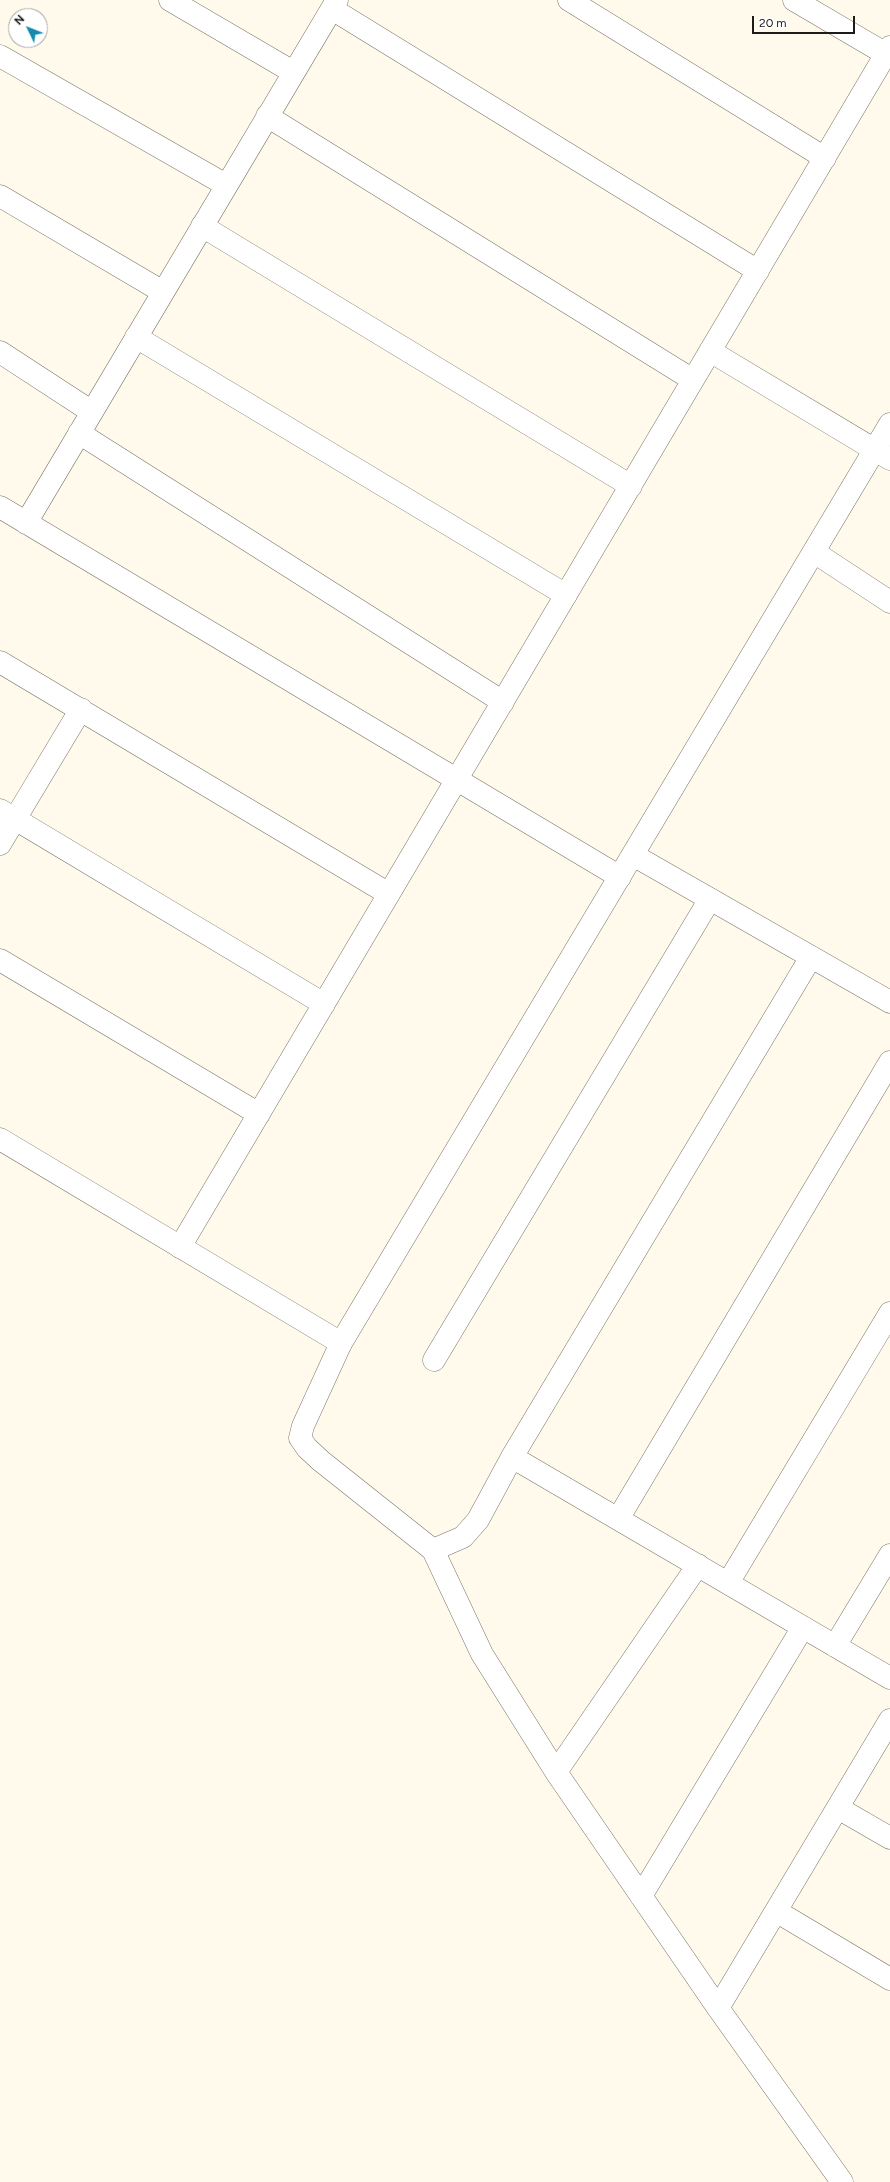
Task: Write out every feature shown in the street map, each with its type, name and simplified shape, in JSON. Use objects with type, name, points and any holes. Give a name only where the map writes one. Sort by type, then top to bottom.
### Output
[{"type":"street","points":[[170,0],[293,72]]},
{"type":"street","points":[[569,0],[824,158]]},
{"type":"street","points":[[180,1247],[888,51],[794,0]]},
{"type":"street","points":[[26,523],[293,72],[335,4],[758,271]]},
{"type":"street","points":[[0,56],[226,185]]},
{"type":"street","points":[[268,116],[693,380]]},
{"type":"street","points":[[0,196],[163,292]]},
{"type":"street","points":[[202,226],[631,486]]},
{"type":"street","points":[[136,337],[566,595]]},
{"type":"street","points":[[710,351],[882,455]]},
{"type":"street","points":[[0,352],[92,412]]},
{"type":"street","points":[[842,2182],[718,2008],[556,1772],[482,1654],[433,1550],[321,1461],[307,1448],[300,1438],[303,1426],[341,1343],[814,552],[882,455],[890,424]]},
{"type":"street","points":[[79,433],[503,702]]},
{"type":"street","points":[[0,507],[620,877]]},
{"type":"street","points":[[814,552],[890,602]]},
{"type":"street","points":[[0,662],[389,894]]},
{"type":"street","points":[[0,844],[8,815],[81,709]]},
{"type":"street","points":[[8,815],[324,1004]]},
{"type":"street","points":[[633,855],[890,1002]]},
{"type":"street","points":[[434,1360],[710,899]]},
{"type":"street","points":[[433,1550],[463,1537],[478,1520],[512,1457],[811,956]]},
{"type":"street","points":[[0,960],[259,1114]]},
{"type":"street","points":[[618,1519],[890,1062]]},
{"type":"street","points":[[0,1138],[341,1343]]},
{"type":"street","points":[[728,1583],[890,1312]]},
{"type":"street","points":[[512,1457],[890,1678]]},
{"type":"street","points":[[835,1646],[890,1555]]},
{"type":"street","points":[[556,1772],[698,1565]]},
{"type":"street","points":[[641,1896],[803,1627]]},
{"type":"street","points":[[718,2008],[890,1720]]},
{"type":"street","points":[[838,1808],[890,1838]]},
{"type":"street","points":[[776,1911],[890,1979]]}]
